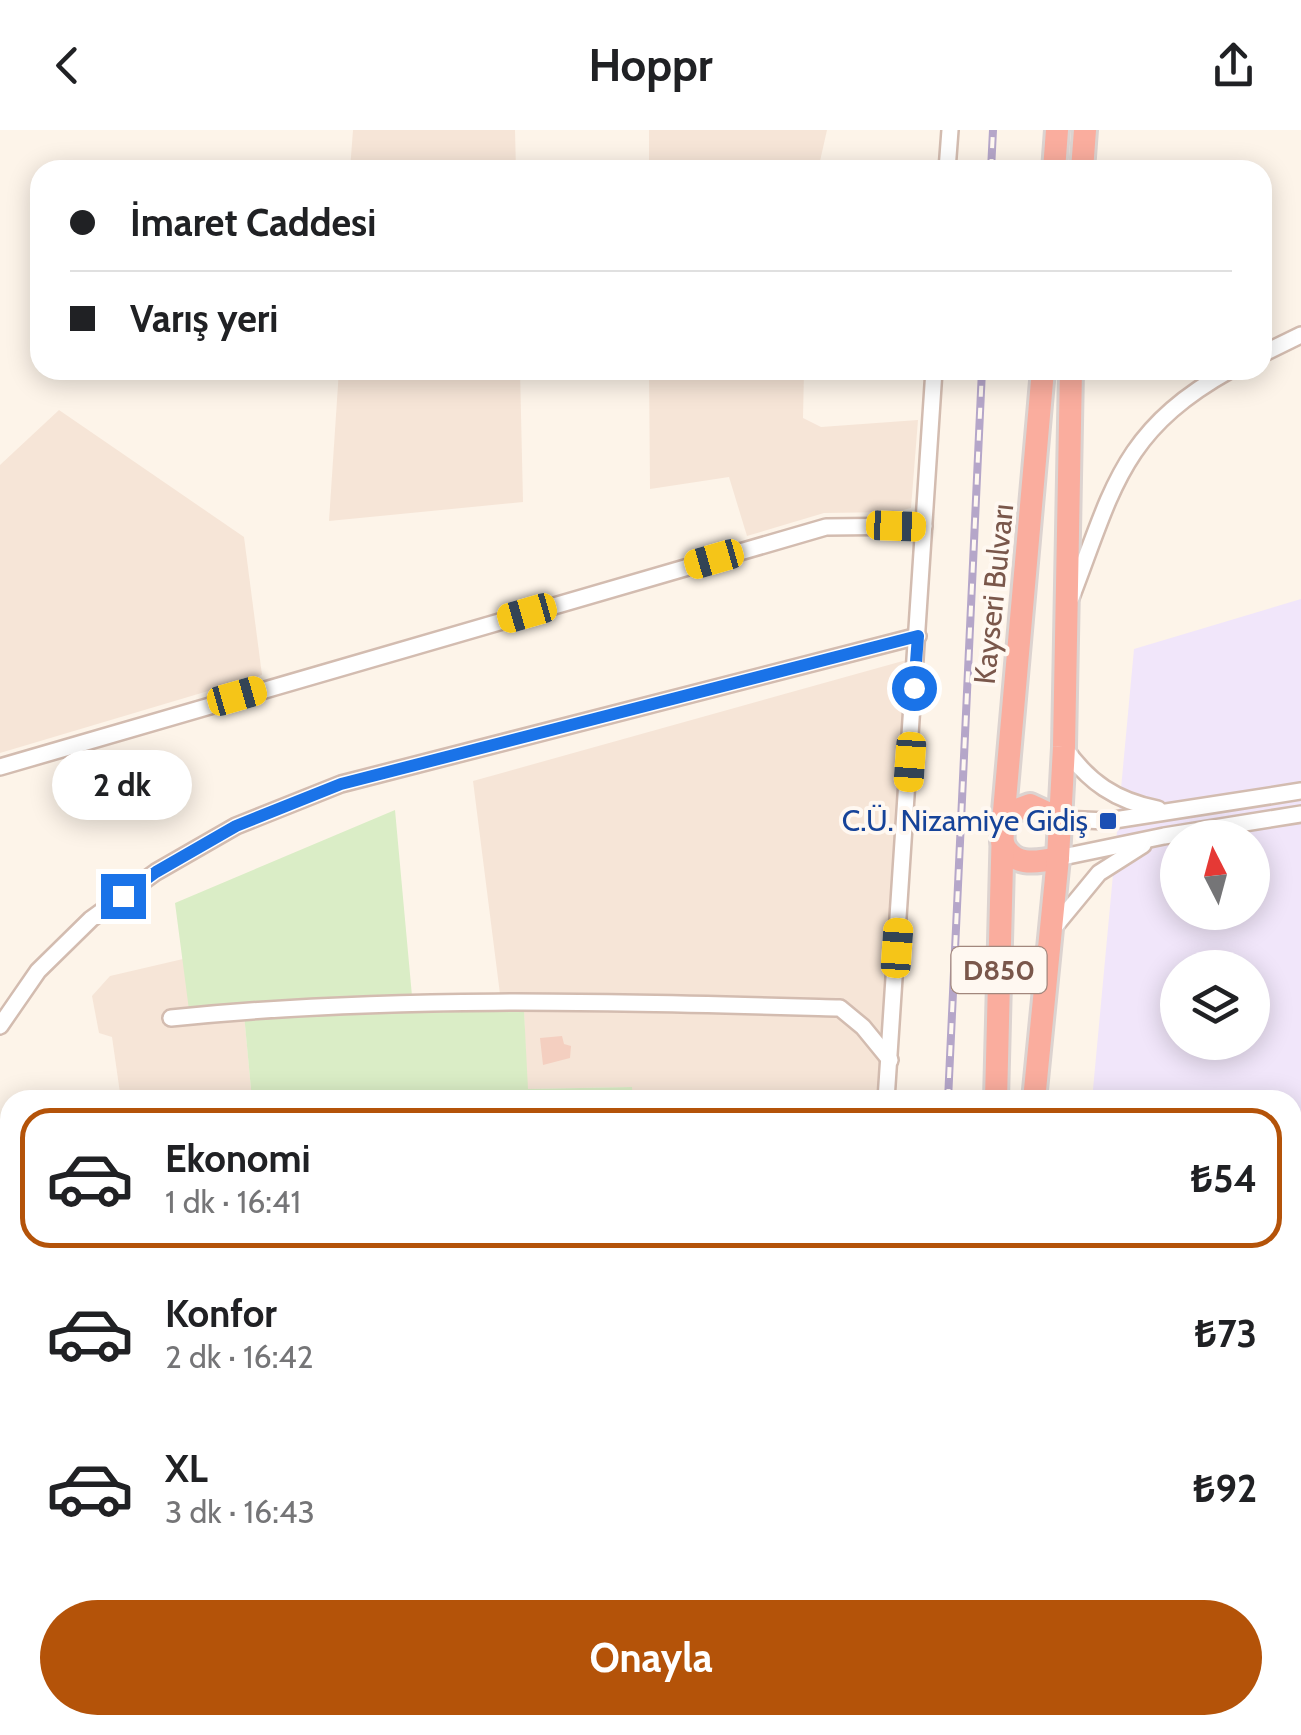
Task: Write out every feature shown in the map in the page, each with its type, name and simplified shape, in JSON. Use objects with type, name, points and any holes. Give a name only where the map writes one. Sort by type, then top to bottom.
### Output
[{"type":"highway","points":[[1054,160],[1056,130]]},
{"type":"highway","points":[[1083,160],[1085,130]]},
{"type":"highway","name":"Kayseri Bulvarı","points":[[996,1090],[1002,832],[1042,380]]},
{"type":"highway","points":[[1060,819],[1030,806],[1012,812],[1002,832],[1008,854],[1018,860],[1058,858],[1064,746],[1072,380]]},
{"type":"highway","name":"D850","points":[[1035,1090],[1058,858]]},
{"type":"street","points":[[948,160],[950,130]]},
{"type":"street","points":[[1272,349],[1301,336]]},
{"type":"street","points":[[887,1090],[933,380]]},
{"type":"street","points":[[1066,611],[1119,475],[1136,446],[1161,418],[1213,380]]},
{"type":"street","points":[[0,767],[826,527],[924,526]]},
{"type":"street","points":[[0,1026],[38,971],[91,919],[156,872],[236,826],[341,784],[918,636]]},
{"type":"street","points":[[1064,746],[1080,769],[1112,795],[1166,811]]},
{"type":"street","points":[[1060,819],[1108,821],[1301,791]]},
{"type":"street","points":[[1264,820],[1301,814]]},
{"type":"street","points":[[1058,858],[1160,837]]},
{"type":"street","points":[[1052,930],[1108,866],[1160,838]]},
{"type":"street","points":[[171,1018],[283,1006],[591,1001],[840,1008],[863,1027],[890,1060]]},
{"type":"shaded area","points":[[353,130],[515,130],[516,160],[351,160]]},
{"type":"shaded area","points":[[649,130],[827,130],[820,160],[649,160]]},
{"type":"shaded area","points":[[338,380],[520,380],[523,502],[329,521]]},
{"type":"shaded area","points":[[649,380],[804,380],[803,418],[821,427],[918,420],[911,508],[895,512],[824,513],[747,536],[729,477],[650,489]]},
{"type":"shaded area","points":[[59,410],[244,537],[262,675],[0,753],[0,465]]},
{"type":"shaded area","points":[[1301,599],[1301,1090],[1093,1090],[1134,649]]},
{"type":"shaded area","points":[[910,659],[888,1090],[527,1089],[524,1011],[502,1010],[473,781]]},
{"type":"shaded area","points":[[183,959],[190,1010],[244,1013],[251,1090],[120,1090],[112,1037],[99,1033],[92,996],[110,976]]},
{"type":"green space","points":[[395,810],[413,1007],[524,1010],[528,1089],[632,1090],[251,1090],[244,1014],[189,1010],[175,903]]},
{"type":"building","points":[[562,1036],[564,1044],[571,1046],[570,1058],[543,1065],[540,1038]]},
{"type":"railway","points":[[992,160],[993,130]]},
{"type":"railway","points":[[948,1090],[982,380]]},
{"type":"place","name":"C.Ü. Nizamiye Gidiş","points":[[1108,821]]},
{"type":"route","points":[[123,896],[156,872],[236,826],[341,784],[918,636],[914,688]]}]
